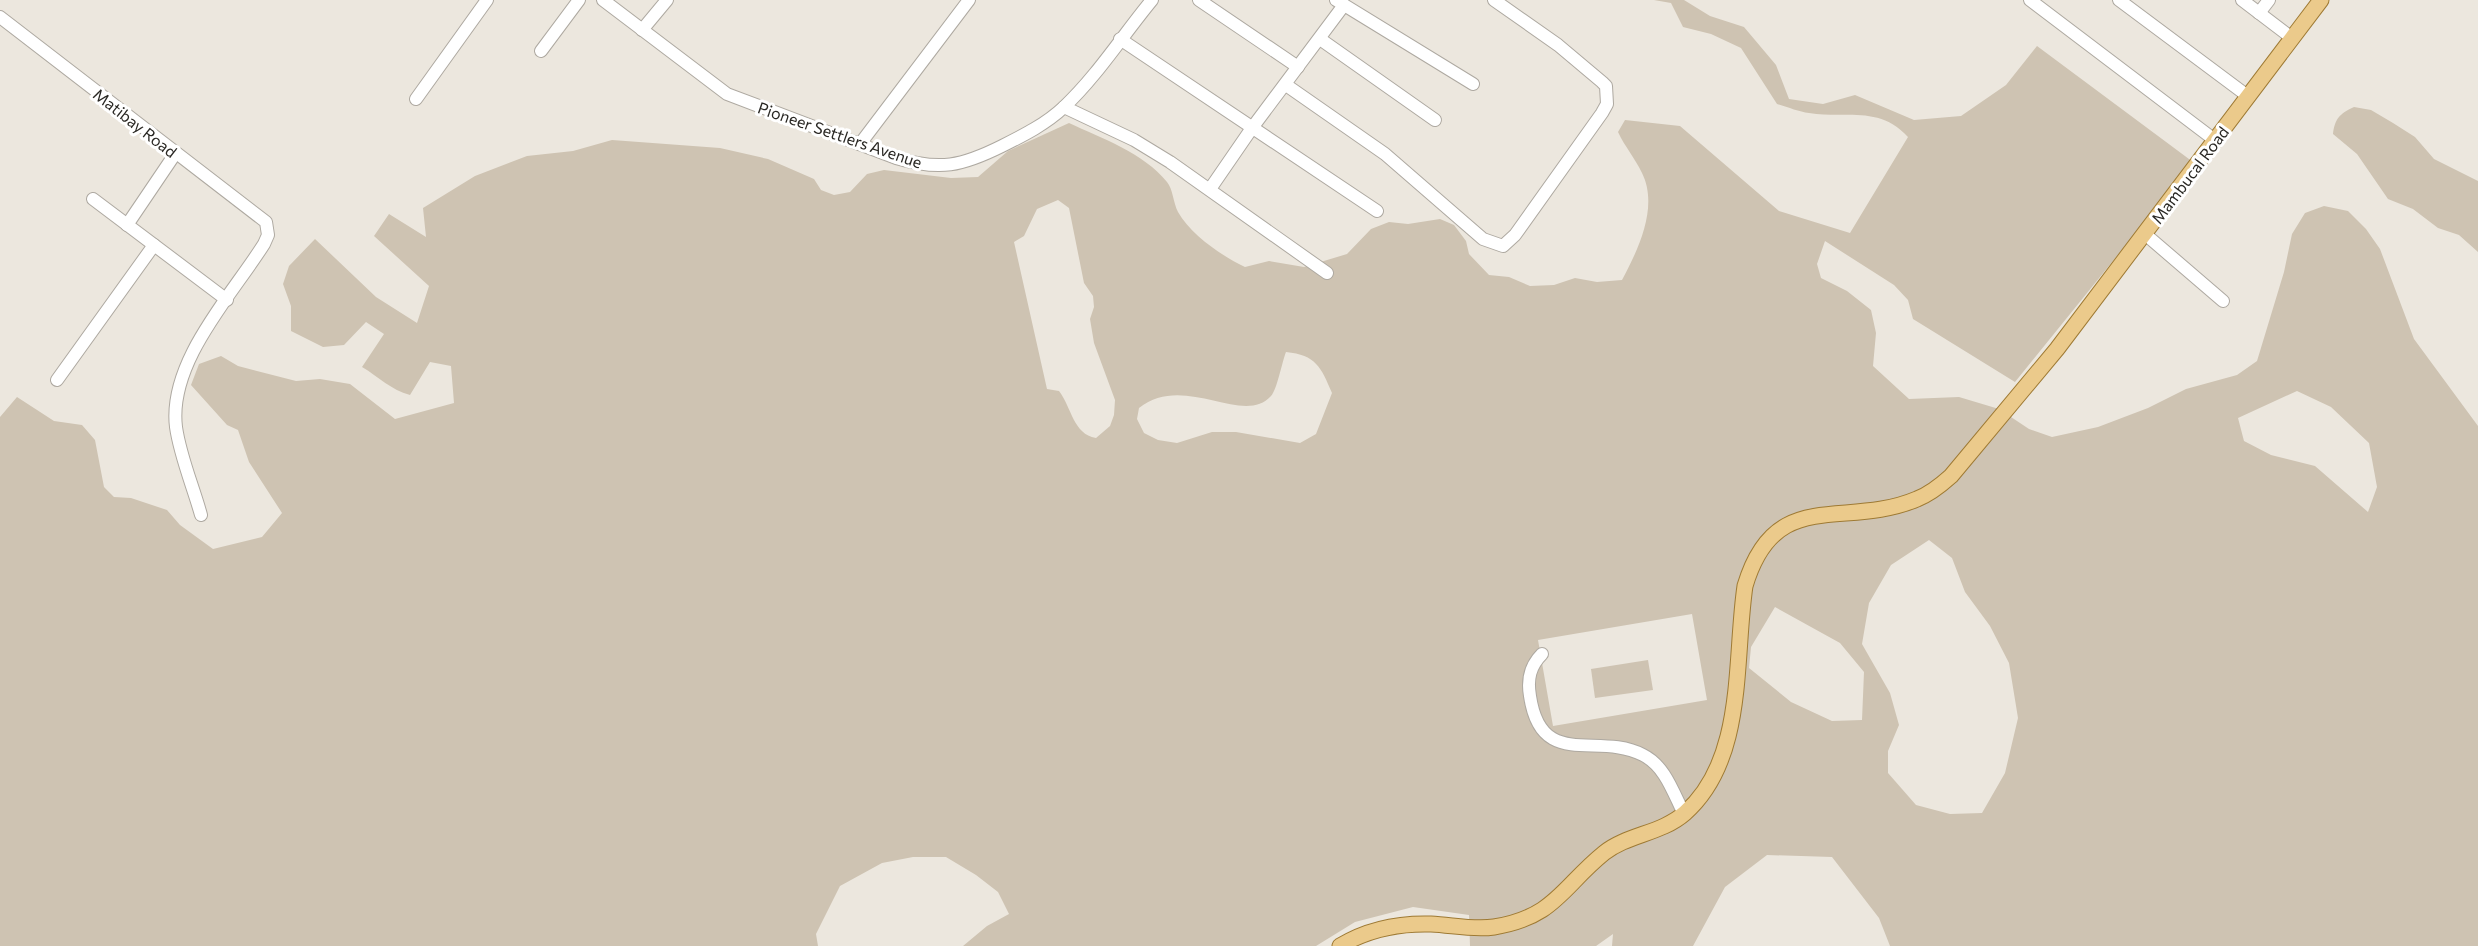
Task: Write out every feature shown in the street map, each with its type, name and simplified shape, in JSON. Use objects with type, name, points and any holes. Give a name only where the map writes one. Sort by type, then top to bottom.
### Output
[{"type":"main road","name":"Mambucal Road","points":[[1684,814],[1700,797],[1726,744],[1745,586],[1751,566],[1762,545],[1774,532],[1791,522],[1900,505],[1935,490],[1968,459],[2057,349],[2321,0]]},
{"type":"main road","points":[[1340,946],[1369,931],[1387,926],[1429,924],[1473,928],[1520,920],[1561,897],[1614,845],[1669,824],[1684,814]]},
{"type":"street","points":[[416,99],[487,0]]},
{"type":"street","points":[[541,51],[579,0]]},
{"type":"street","name":"Pioneer Settlers Avenue","points":[[603,0],[727,94],[911,162],[951,166],[980,157],[1033,131],[1064,107],[1152,0]]},
{"type":"street","points":[[642,30],[667,0]]},
{"type":"street","points":[[860,144],[969,0]]},
{"type":"street","points":[[1198,0],[1298,67]]},
{"type":"street","points":[[1286,85],[1385,154],[1483,240],[1503,246],[1515,236],[1602,113],[1607,96],[1606,86],[1602,82],[1558,45],[1494,0]]},
{"type":"street","points":[[2030,0],[2216,141]]},
{"type":"street","points":[[2119,0],[2249,97]]},
{"type":"street","points":[[2242,0],[2292,38]]},
{"type":"street","points":[[2259,13],[2269,0]]},
{"type":"street","points":[[1210,189],[1252,128],[1320,39],[1340,3],[1473,84]]},
{"type":"street","name":"Matibay Road","points":[[0,17],[175,154],[262,217],[268,228],[264,244],[227,300]]},
{"type":"street","points":[[1120,39],[1377,211]]},
{"type":"street","points":[[1320,39],[1436,120]]},
{"type":"street","points":[[1064,107],[1134,140],[1210,189],[1327,273]]},
{"type":"street","points":[[128,225],[175,154]]},
{"type":"street","points":[[93,199],[227,300],[190,356],[176,405],[177,435],[201,515]]},
{"type":"street","points":[[2145,234],[2223,301]]},
{"type":"street","points":[[57,380],[154,245]]},
{"type":"street","points":[[1542,654],[1530,671],[1529,684],[1533,711],[1549,737],[1563,745],[1613,747],[1642,755],[1657,766],[1668,780],[1684,814]]},
{"type":"shaded area","points":[[1654,0],[1684,0],[1710,16],[1744,27],[1776,65],[1789,99],[1823,104],[1855,95],[1914,120],[1961,116],[2006,85],[2037,46],[2193,162],[2015,382],[1913,319],[1908,300],[1894,285],[1825,241],[1817,264],[1821,278],[1847,291],[1871,310],[1876,333],[1873,366],[1909,399],[1959,397],[1999,409],[2029,429],[2052,437],[2098,427],[2148,408],[2186,389],[2237,375],[2257,361],[2284,272],[2292,234],[2305,213],[2324,206],[2348,211],[2366,229],[2380,249],[2414,339],[2478,426],[2478,946],[1890,946],[1879,918],[1832,857],[1767,855],[1725,887],[1693,946],[1612,946],[1613,934],[1596,946],[1470,946],[1469,915],[1413,907],[1355,922],[1316,946],[963,946],[987,926],[1009,914],[998,892],[976,875],[946,857],[913,857],[882,863],[840,886],[816,934],[818,946],[0,946],[0,417],[17,397],[54,421],[82,425],[95,440],[104,487],[114,497],[131,498],[167,510],[180,525],[213,549],[262,537],[282,513],[249,462],[238,430],[227,425],[191,385],[199,364],[221,356],[238,366],[296,381],[320,379],[350,384],[395,419],[454,403],[451,366],[430,362],[410,395],[391,387],[362,367],[384,334],[366,322],[344,345],[323,347],[291,331],[291,306],[283,284],[289,266],[315,239],[376,297],[417,323],[429,286],[374,236],[389,214],[426,237],[423,208],[475,176],[527,156],[573,151],[612,140],[720,148],[768,159],[814,179],[821,190],[834,195],[850,192],[867,174],[884,170],[951,178],[978,177],[1008,151],[1069,123],[1121,147],[1157,172],[1169,185],[1178,212],[1191,229],[1217,251],[1245,267],[1269,261],[1304,267],[1347,254],[1371,229],[1389,222],[1408,224],[1440,219],[1454,225],[1466,241],[1469,254],[1489,275],[1509,277],[1530,286],[1554,285],[1575,278],[1597,282],[1622,280],[1640,242],[1648,200],[1647,186],[1642,173],[1618,132],[1625,120],[1680,126],[1779,211],[1850,233],[1908,137],[1897,127],[1873,117],[1809,113],[1777,104],[1741,48],[1711,34],[1683,27],[1671,3]],"holes":[[[1058,200],[1069,208],[1084,283],[1093,296],[1094,307],[1090,319],[1094,343],[1115,400],[1114,415],[1110,426],[1096,438],[1088,436],[1078,426],[1059,391],[1047,389],[1014,242],[1024,236],[1037,209]],[[1286,352],[1311,359],[1321,369],[1332,393],[1316,434],[1300,443],[1236,432],[1212,432],[1177,443],[1158,440],[1144,433],[1137,419],[1139,408],[1156,398],[1175,395],[1245,406],[1259,404],[1271,396]],[[2297,391],[2331,407],[2369,443],[2377,487],[2368,512],[2315,466],[2271,455],[2244,441],[2238,418]],[[1929,540],[1952,558],[1965,592],[1990,626],[2009,663],[2018,718],[2005,773],[1982,813],[1950,814],[1916,805],[1888,773],[1888,751],[1899,725],[1890,693],[1862,644],[1869,603],[1891,565]],[[1775,607],[1840,643],[1864,672],[1862,720],[1832,721],[1791,702],[1749,668],[1751,647]],[[1692,614],[1707,700],[1553,726],[1538,640]]]},
{"type":"shaded area","points":[[2354,107],[2371,110],[2393,123],[2415,137],[2434,159],[2478,181],[2478,252],[2459,235],[2438,228],[2413,209],[2388,199],[2357,154],[2333,134],[2339,118]]},
{"type":"shaded area","points":[[1648,660],[1653,690],[1595,698],[1591,669]]}]
